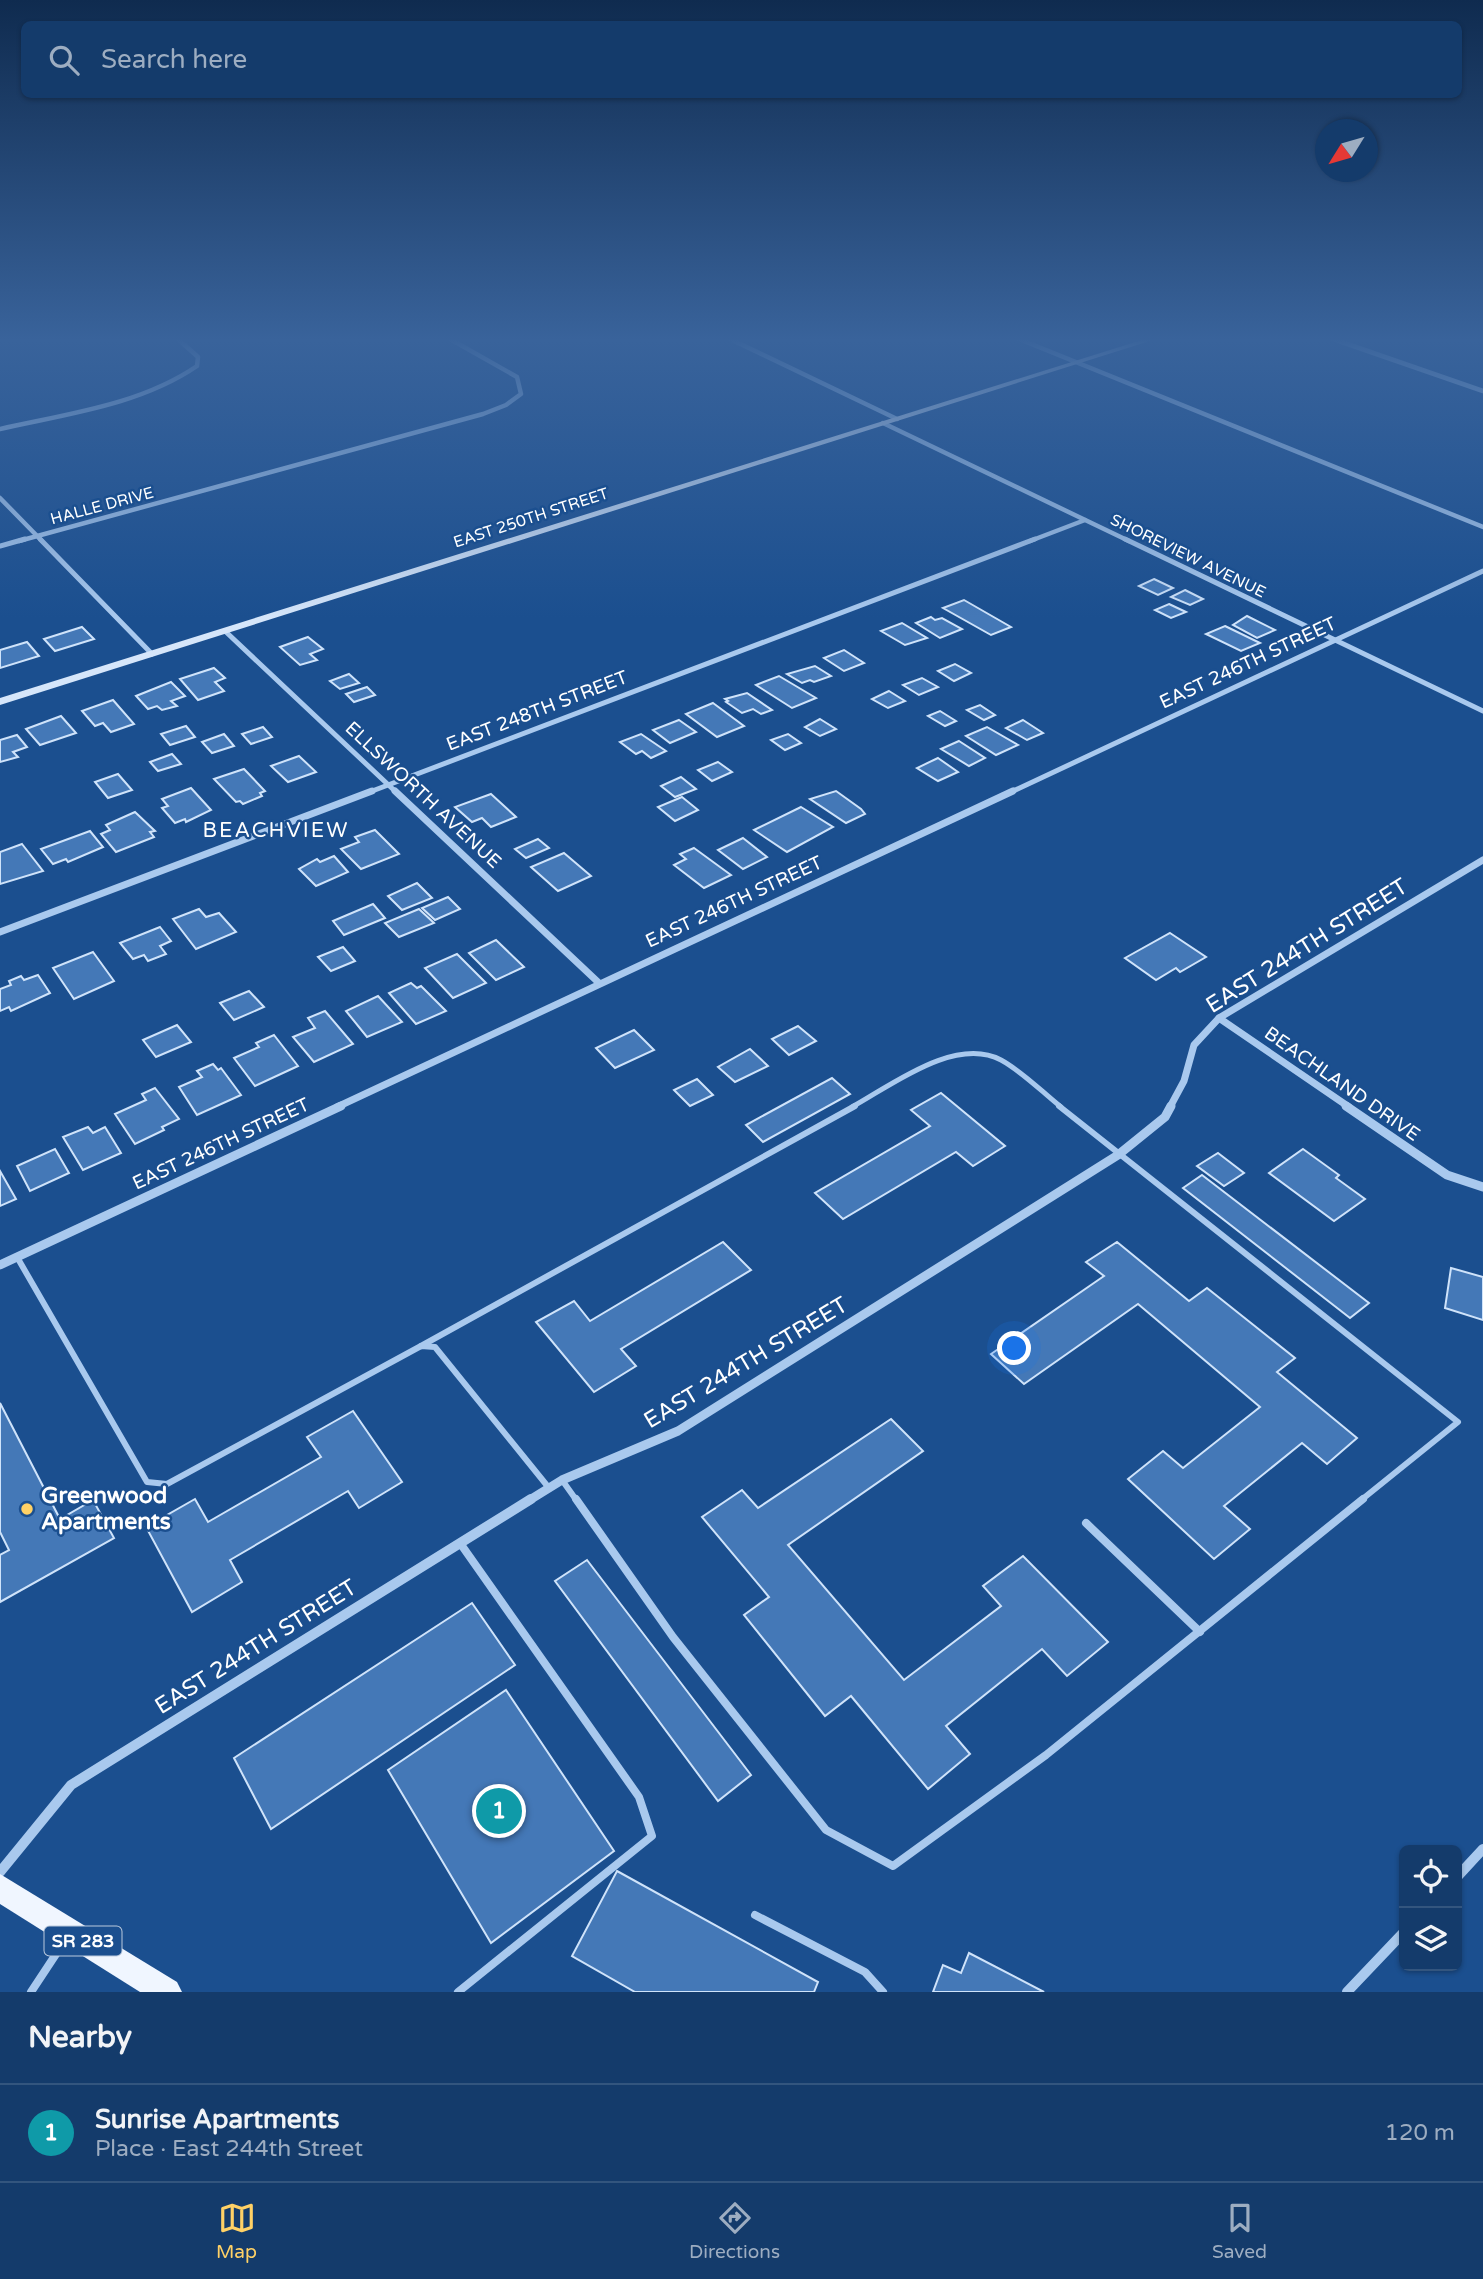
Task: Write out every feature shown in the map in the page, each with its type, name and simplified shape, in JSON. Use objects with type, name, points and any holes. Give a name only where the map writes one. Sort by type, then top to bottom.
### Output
[{"type":"main road","name":"SR 283","points":[[0,1888],[167,1992]]},
{"type":"street","name":"HALLE DRIVE","points":[[0,546],[417,432]]},
{"type":"street","name":"EAST 250TH STREET","points":[[0,702],[855,432]]},
{"type":"street","name":"SHOREVIEW AVENUE","points":[[902,432],[1483,711]]},
{"type":"street","points":[[1249,432],[1483,527]]},
{"type":"street","points":[[0,498],[152,654]]},
{"type":"street","name":"EAST 248TH STREET","points":[[0,932],[1085,520]]},
{"type":"street","name":"EAST 246TH STREET","points":[[0,1265],[1483,570]]},
{"type":"street","name":"ELLSWORTH AVENUE","points":[[225,631],[599,983]]},
{"type":"street","name":"EAST 244TH STREET","points":[[0,1872],[71,1785],[562,1480],[678,1431],[1118,1155],[1166,1117],[1184,1081],[1194,1045],[1219,1018],[1483,860]]},
{"type":"street","name":"BEACHLAND DRIVE","points":[[1219,1018],[1447,1175],[1483,1187]]},
{"type":"street","points":[[1462,1872],[1483,1849]]},
{"type":"street","points":[[1348,1992],[1399,1937]]},
{"type":"lane","points":[[18,1257],[147,1482],[167,1484],[890,1087],[968,1050],[986,1052],[1003,1061],[1118,1155],[1458,1422],[1046,1755],[893,1866],[826,1830],[673,1637],[562,1480]]},
{"type":"lane","points":[[421,1346],[435,1347],[550,1488]]},
{"type":"lane","points":[[1086,1523],[1200,1632]]},
{"type":"lane","points":[[458,1992],[652,1836],[639,1797],[460,1543]]},
{"type":"lane","points":[[755,1915],[865,1972],[883,1992]]},
{"type":"lane","points":[[31,1992],[71,1933]]},
{"type":"building","points":[[1154,579],[1173,588],[1158,595],[1139,586]]},
{"type":"building","points":[[1185,590],[1203,599],[1190,605],[1171,597]]},
{"type":"building","points":[[964,600],[1011,627],[991,635],[943,608]]},
{"type":"building","points":[[1169,604],[1186,612],[1171,618],[1155,610]]},
{"type":"building","points":[[1247,616],[1275,630],[1257,638],[1233,625]]},
{"type":"building","points":[[931,617],[935,620],[942,618],[962,629],[940,638],[916,623]]},
{"type":"building","points":[[902,623],[927,638],[905,645],[881,631]]},
{"type":"building","points":[[1225,626],[1260,643],[1241,651],[1206,634]]},
{"type":"building","points":[[82,627],[94,639],[55,651],[44,639]]},
{"type":"building","points":[[308,637],[323,649],[310,654],[317,660],[300,665],[280,647]]},
{"type":"building","points":[[27,642],[39,656],[0,668],[0,650]]},
{"type":"building","points":[[844,650],[864,663],[844,671],[824,658]]},
{"type":"building","points":[[955,664],[971,673],[954,681],[938,671]]},
{"type":"building","points":[[815,666],[831,676],[802,683],[787,674]]},
{"type":"building","points":[[214,668],[225,678],[215,682],[224,691],[198,700],[180,679]]},
{"type":"building","points":[[349,674],[359,683],[340,689],[330,681]]},
{"type":"building","points":[[779,676],[816,698],[792,708],[756,685]]},
{"type":"building","points":[[922,678],[938,687],[919,695],[903,685]]},
{"type":"building","points":[[171,682],[185,696],[171,701],[177,706],[162,710],[157,706],[148,709],[136,696]]},
{"type":"building","points":[[367,687],[375,695],[354,702],[346,694]]},
{"type":"building","points":[[889,691],[905,701],[888,708],[872,699]]},
{"type":"building","points":[[747,693],[772,710],[761,714],[753,709],[742,713],[726,702],[728,701],[725,699]]},
{"type":"building","points":[[113,700],[134,724],[111,732],[103,723],[95,726],[82,711]]},
{"type":"building","points":[[713,703],[744,726],[717,737],[686,714]]},
{"type":"building","points":[[980,705],[995,715],[984,720],[967,710]]},
{"type":"building","points":[[940,711],[956,721],[945,726],[928,716]]},
{"type":"building","points":[[61,716],[76,733],[40,745],[26,729]]},
{"type":"building","points":[[820,719],[836,729],[820,736],[805,727]]},
{"type":"building","points":[[679,720],[696,732],[670,743],[653,730]]},
{"type":"building","points":[[1023,720],[1043,733],[1027,740],[1006,728]]},
{"type":"building","points":[[186,726],[195,737],[170,745],[161,734]]},
{"type":"building","points":[[263,727],[272,737],[251,744],[242,734]]},
{"type":"building","points":[[987,727],[1018,745],[996,755],[966,736]]},
{"type":"building","points":[[224,734],[234,746],[212,753],[202,742]]},
{"type":"building","points":[[641,734],[666,751],[651,758],[642,751],[636,754],[620,742]]},
{"type":"building","points":[[788,734],[801,743],[785,750],[771,740]]},
{"type":"building","points":[[17,735],[27,747],[13,752],[18,757],[0,762],[0,740]]},
{"type":"building","points":[[959,741],[985,758],[969,766],[941,749]]},
{"type":"building","points":[[172,754],[181,764],[158,771],[150,762]]},
{"type":"building","points":[[299,756],[316,772],[288,782],[271,766]]},
{"type":"building","points":[[938,758],[958,772],[938,781],[917,768]]},
{"type":"building","points":[[718,762],[732,772],[712,781],[698,770]]},
{"type":"building","points":[[244,769],[265,791],[260,793],[262,796],[243,804],[236,802],[214,779]]},
{"type":"building","points":[[118,774],[132,790],[108,798],[95,782]]},
{"type":"building","points":[[681,777],[696,789],[675,797],[661,786]]},
{"type":"building","points":[[191,788],[211,810],[186,822],[185,819],[175,823],[162,808],[168,806],[162,799]]},
{"type":"building","points":[[836,791],[865,814],[846,823],[810,799]]},
{"type":"building","points":[[491,794],[516,817],[491,827],[482,818],[472,822],[455,807]]},
{"type":"building","points":[[682,797],[698,810],[675,821],[658,807]]},
{"type":"building","points":[[801,807],[833,827],[787,852],[754,830]]},
{"type":"building","points":[[135,812],[155,831],[150,832],[154,837],[116,852],[101,834],[110,830],[106,825]]},
{"type":"building","points":[[375,830],[399,854],[361,869],[341,849],[359,842],[355,837]]},
{"type":"building","points":[[90,831],[103,847],[68,862],[66,859],[53,864],[41,849]]},
{"type":"building","points":[[743,838],[767,857],[743,869],[718,850]]},
{"type":"building","points":[[538,839],[549,848],[526,858],[515,849]]},
{"type":"building","points":[[22,844],[43,871],[0,884],[0,852]]},
{"type":"building","points":[[694,848],[731,875],[704,888],[674,865],[686,859],[680,854]]},
{"type":"building","points":[[564,853],[591,876],[558,891],[531,867]]},
{"type":"building","points":[[334,856],[348,872],[316,886],[299,869],[317,859],[320,862]]},
{"type":"building","points":[[417,883],[432,898],[402,910],[388,896]]},
{"type":"building","points":[[448,897],[460,909],[435,920],[422,908]]},
{"type":"building","points":[[373,904],[385,918],[344,935],[333,921]]},
{"type":"building","points":[[199,909],[206,917],[219,913],[236,932],[196,949],[173,919]]},
{"type":"building","points":[[419,909],[434,923],[399,937],[385,923]]},
{"type":"building","points":[[160,927],[171,941],[160,946],[166,954],[148,961],[144,955],[133,959],[120,943]]},
{"type":"building","points":[[1170,933],[1206,957],[1180,972],[1176,968],[1156,980],[1125,958]]},
{"type":"building","points":[[496,940],[524,967],[496,980],[469,953]]},
{"type":"building","points":[[343,947],[355,961],[331,971],[318,957]]},
{"type":"building","points":[[93,952],[114,981],[74,999],[53,968]]},
{"type":"building","points":[[457,954],[486,983],[453,998],[425,968]]},
{"type":"building","points":[[38,975],[50,993],[11,1011],[9,1007],[0,1011],[0,989],[11,985],[9,981],[21,976],[24,980]]},
{"type":"building","points":[[411,983],[417,988],[421,986],[446,1011],[416,1024],[389,993]]},
{"type":"building","points":[[249,991],[264,1007],[234,1020],[220,1003]]},
{"type":"building","points":[[378,996],[402,1022],[367,1037],[346,1011]]},
{"type":"building","points":[[325,1011],[353,1044],[314,1062],[293,1037],[315,1028],[308,1018]]},
{"type":"building","points":[[177,1025],[191,1042],[156,1057],[143,1040]]},
{"type":"building","points":[[798,1026],[816,1041],[789,1055],[772,1039]]},
{"type":"building","points":[[634,1030],[654,1050],[615,1068],[596,1048]]},
{"type":"building","points":[[274,1035],[298,1066],[255,1086],[234,1058],[259,1047],[256,1043]]},
{"type":"building","points":[[750,1049],[768,1066],[735,1082],[718,1067]]},
{"type":"building","points":[[213,1064],[218,1070],[221,1068],[241,1095],[197,1115],[179,1087],[202,1077],[197,1071]]},
{"type":"building","points":[[832,1078],[850,1094],[763,1142],[746,1125]]},
{"type":"building","points":[[697,1079],[713,1095],[690,1106],[674,1090]]},
{"type":"building","points":[[155,1088],[179,1119],[162,1127],[164,1130],[135,1144],[115,1114],[146,1100],[142,1094]]},
{"type":"building","points":[[941,1093],[1005,1146],[973,1166],[956,1152],[843,1219],[815,1193],[930,1126],[911,1110]]},
{"type":"building","points":[[88,1127],[93,1133],[105,1127],[121,1153],[83,1170],[63,1137]]},
{"type":"building","points":[[55,1149],[69,1173],[30,1191],[17,1166]]},
{"type":"building","points":[[1303,1149],[1339,1175],[1336,1178],[1365,1199],[1334,1221],[1269,1173]]},
{"type":"building","points":[[1218,1153],[1244,1173],[1224,1186],[1197,1166]]},
{"type":"building","points":[[0,1171],[16,1199],[0,1206]]},
{"type":"building","points":[[1202,1175],[1369,1303],[1350,1318],[1183,1188]]},
{"type":"building","points":[[723,1242],[751,1270],[621,1349],[636,1366],[594,1392],[536,1322],[574,1301],[590,1321]]},
{"type":"building","points":[[1117,1242],[1189,1301],[1207,1288],[1295,1358],[1277,1372],[1357,1438],[1327,1464],[1302,1443],[1224,1506],[1250,1529],[1214,1559],[1128,1479],[1163,1451],[1183,1468],[1260,1407],[1138,1304],[1024,1384],[991,1354],[1104,1276],[1086,1262]]},
{"type":"building","points":[[1451,1268],[1483,1277],[1483,1320],[1445,1308]]},
{"type":"building","name":"Greenwood Apartments","points":[[0,1403],[60,1519],[93,1500],[114,1538],[0,1602],[0,1555],[9,1550],[0,1532]]},
{"type":"building","points":[[353,1411],[402,1482],[359,1508],[348,1491],[230,1560],[242,1582],[192,1612],[146,1527],[195,1499],[208,1522],[321,1457],[307,1437]]},
{"type":"building","points":[[891,1419],[923,1451],[788,1545],[904,1680],[1001,1606],[983,1586],[1023,1556],[1108,1642],[1067,1676],[1042,1649],[946,1726],[970,1754],[928,1789],[851,1696],[825,1716],[744,1615],[769,1597],[702,1517],[742,1490],[758,1508]]},
{"type":"building","points":[[587,1560],[751,1775],[718,1801],[555,1581]]},
{"type":"building","points":[[472,1603],[515,1665],[271,1829],[234,1758]]},
{"type":"building","points":[[506,1690],[614,1851],[491,1943],[388,1770]]},
{"type":"building","points":[[617,1871],[818,1982],[814,1992],[635,1992],[572,1956]]},
{"type":"building","points":[[969,1953],[1044,1992],[933,1992],[943,1965],[961,1973]]},
{"type":"place","name":"Greenwood Apartments","points":[[27,1509]]},
{"type":"place","name":"Sunrise Apartments","points":[[499,1811]]},
{"type":"district","name":"BEACHVIEW","points":[[276,830]]}]
